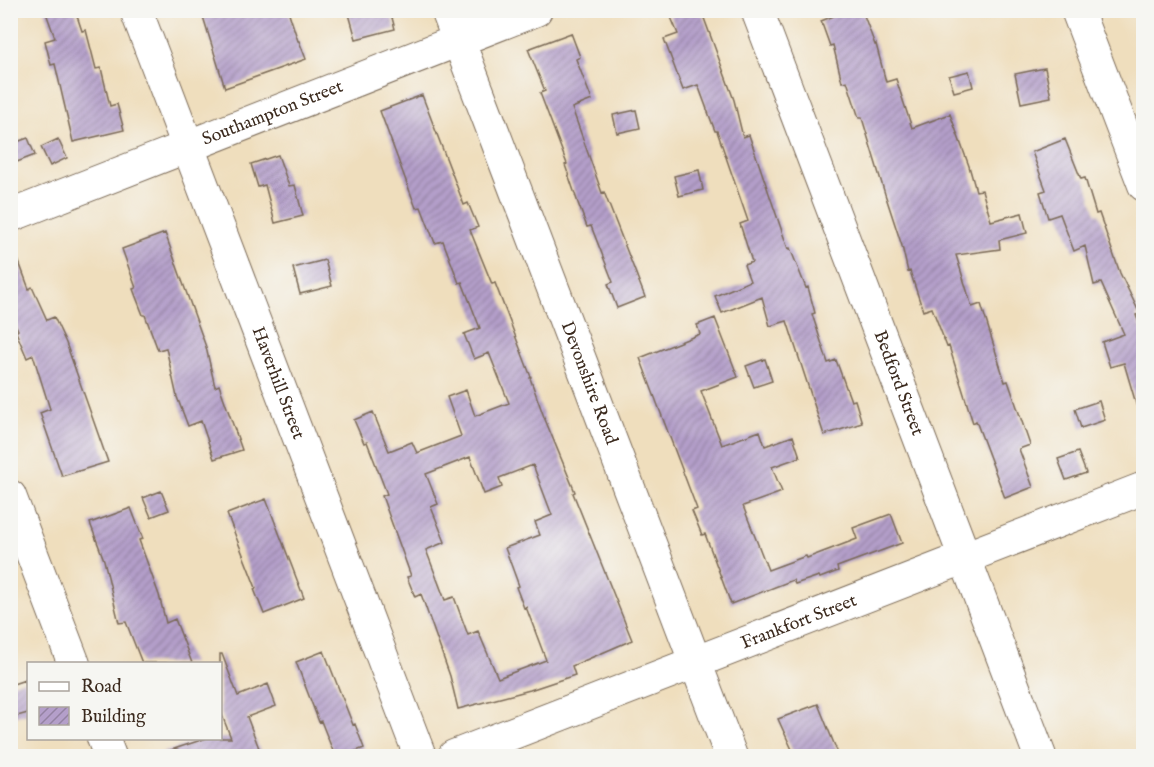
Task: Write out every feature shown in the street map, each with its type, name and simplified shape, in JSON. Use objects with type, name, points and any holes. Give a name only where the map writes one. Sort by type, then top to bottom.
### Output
[{"type":"street","name":"Haverhill Street","points":[[136,10],[420,756]]},
{"type":"street","name":"Devonshire Road","points":[[447,10],[730,756]]},
{"type":"street","name":"Southampton Street","points":[[10,216],[536,10]]},
{"type":"street","name":"Bedford Street","points":[[757,10],[1040,756]]},
{"type":"street","points":[[1077,10],[1143,185]]},
{"type":"street","name":"Frankfort Street","points":[[454,756],[1143,488]]},
{"type":"street","points":[[10,496],[74,662]]},
{"type":"street","points":[[104,740],[110,756]]},
{"type":"building","points":[[45,10],[75,10],[82,31],[86,30],[96,69],[101,68],[110,106],[117,104],[124,130],[73,142],[55,64],[51,65],[45,41],[55,38]]},
{"type":"building","points":[[201,10],[288,10],[306,59],[225,88]]},
{"type":"building","points":[[362,10],[390,10],[395,29],[356,39],[349,14]]},
{"type":"building","points":[[668,10],[701,10],[734,100],[743,137],[749,135],[788,249],[790,248],[806,288],[808,287],[815,313],[812,314],[828,363],[836,360],[851,401],[855,400],[862,423],[824,435],[787,321],[770,326],[762,297],[722,313],[715,296],[750,281],[744,265],[752,262],[740,224],[748,221],[717,131],[715,131],[698,85],[683,90],[664,39],[678,34]]},
{"type":"building","points":[[849,10],[862,10],[876,44],[886,82],[896,79],[912,128],[950,114],[976,191],[982,190],[991,221],[1022,213],[1027,233],[999,240],[1000,249],[956,255],[972,307],[981,304],[1005,382],[1008,381],[1030,445],[1019,449],[1033,487],[1005,498],[976,421],[973,423],[949,346],[947,347],[932,308],[923,311],[910,271],[908,272],[862,118],[859,118],[847,81],[842,82],[833,45],[830,46],[821,21]]},
{"type":"building","points":[[571,33],[580,57],[576,59],[592,100],[572,108],[602,193],[604,192],[645,297],[617,308],[608,284],[613,282],[591,226],[587,227],[578,203],[565,165],[567,164],[540,93],[545,91],[528,49]]},
{"type":"building","points":[[1045,68],[1051,97],[1021,103],[1015,74]]},
{"type":"building","points":[[969,71],[973,87],[954,92],[949,76]]},
{"type":"building","points":[[422,95],[464,205],[468,203],[478,227],[470,230],[492,284],[495,283],[544,417],[575,492],[573,493],[632,640],[572,666],[575,675],[530,690],[458,709],[450,676],[421,594],[415,597],[407,577],[411,576],[382,496],[387,494],[367,442],[364,443],[354,420],[373,412],[389,451],[412,442],[417,453],[461,436],[447,397],[466,390],[475,416],[509,403],[489,353],[474,359],[464,334],[480,328],[443,241],[435,243],[421,207],[416,208],[380,111]],"holes":[[[470,457],[484,494],[502,487],[499,478],[533,465],[552,515],[535,522],[540,535],[505,548],[519,586],[516,587],[546,660],[498,678],[478,631],[468,635],[454,597],[445,600],[426,550],[445,542],[431,507],[438,504],[426,474]]]},
{"type":"building","points":[[636,110],[640,128],[617,133],[613,115]]},
{"type":"building","points":[[28,138],[35,155],[17,162],[11,144]]},
{"type":"building","points":[[58,139],[67,158],[50,166],[41,147]]},
{"type":"building","points":[[1065,139],[1081,179],[1085,178],[1096,214],[1099,213],[1120,273],[1140,314],[1136,315],[1141,328],[1143,327],[1143,414],[1139,414],[1124,363],[1110,367],[1102,342],[1124,334],[1101,283],[1094,285],[1085,246],[1074,251],[1060,214],[1048,218],[1040,192],[1046,190],[1032,152]]},
{"type":"building","points":[[278,155],[289,186],[295,185],[303,216],[275,223],[265,185],[258,187],[251,164]]},
{"type":"building","points":[[699,170],[703,190],[679,196],[674,176]]},
{"type":"building","points":[[165,233],[206,347],[215,387],[219,385],[242,450],[214,459],[201,421],[188,426],[177,397],[166,348],[158,350],[133,289],[136,288],[122,249]]},
{"type":"building","points":[[12,243],[29,289],[32,287],[47,320],[54,317],[66,343],[108,462],[62,476],[40,413],[50,409],[33,355],[27,358],[10,313],[10,244]]},
{"type":"building","points":[[325,260],[332,286],[300,294],[293,268]]},
{"type":"building","points":[[715,318],[738,377],[701,391],[722,445],[760,431],[765,446],[793,436],[800,457],[772,467],[782,492],[743,506],[768,570],[857,539],[853,528],[891,514],[902,543],[837,567],[838,571],[820,578],[819,576],[795,584],[793,580],[731,604],[705,534],[702,535],[692,511],[697,509],[640,358],[700,334],[697,325]]},
{"type":"building","points":[[765,359],[772,381],[754,387],[746,366]]},
{"type":"building","points":[[1099,401],[1105,420],[1081,428],[1075,409]]},
{"type":"building","points":[[1078,452],[1086,473],[1066,480],[1058,459]]},
{"type":"building","points":[[161,491],[169,510],[151,517],[143,498]]},
{"type":"building","points":[[266,499],[304,598],[264,614],[227,514]]},
{"type":"building","points":[[131,508],[143,539],[139,540],[159,595],[166,623],[175,619],[192,662],[142,662],[126,622],[119,623],[104,560],[90,523]]},
{"type":"building","points":[[324,651],[364,748],[343,756],[335,756],[296,662]]},
{"type":"building","points":[[220,654],[222,654],[238,696],[268,684],[276,706],[247,717],[262,756],[163,756],[162,753],[201,740],[231,738],[222,715],[222,662],[220,662]]},
{"type":"building","points":[[25,680],[27,713],[10,718],[10,685]]},
{"type":"building","points":[[818,704],[839,756],[795,756],[778,719]]}]
